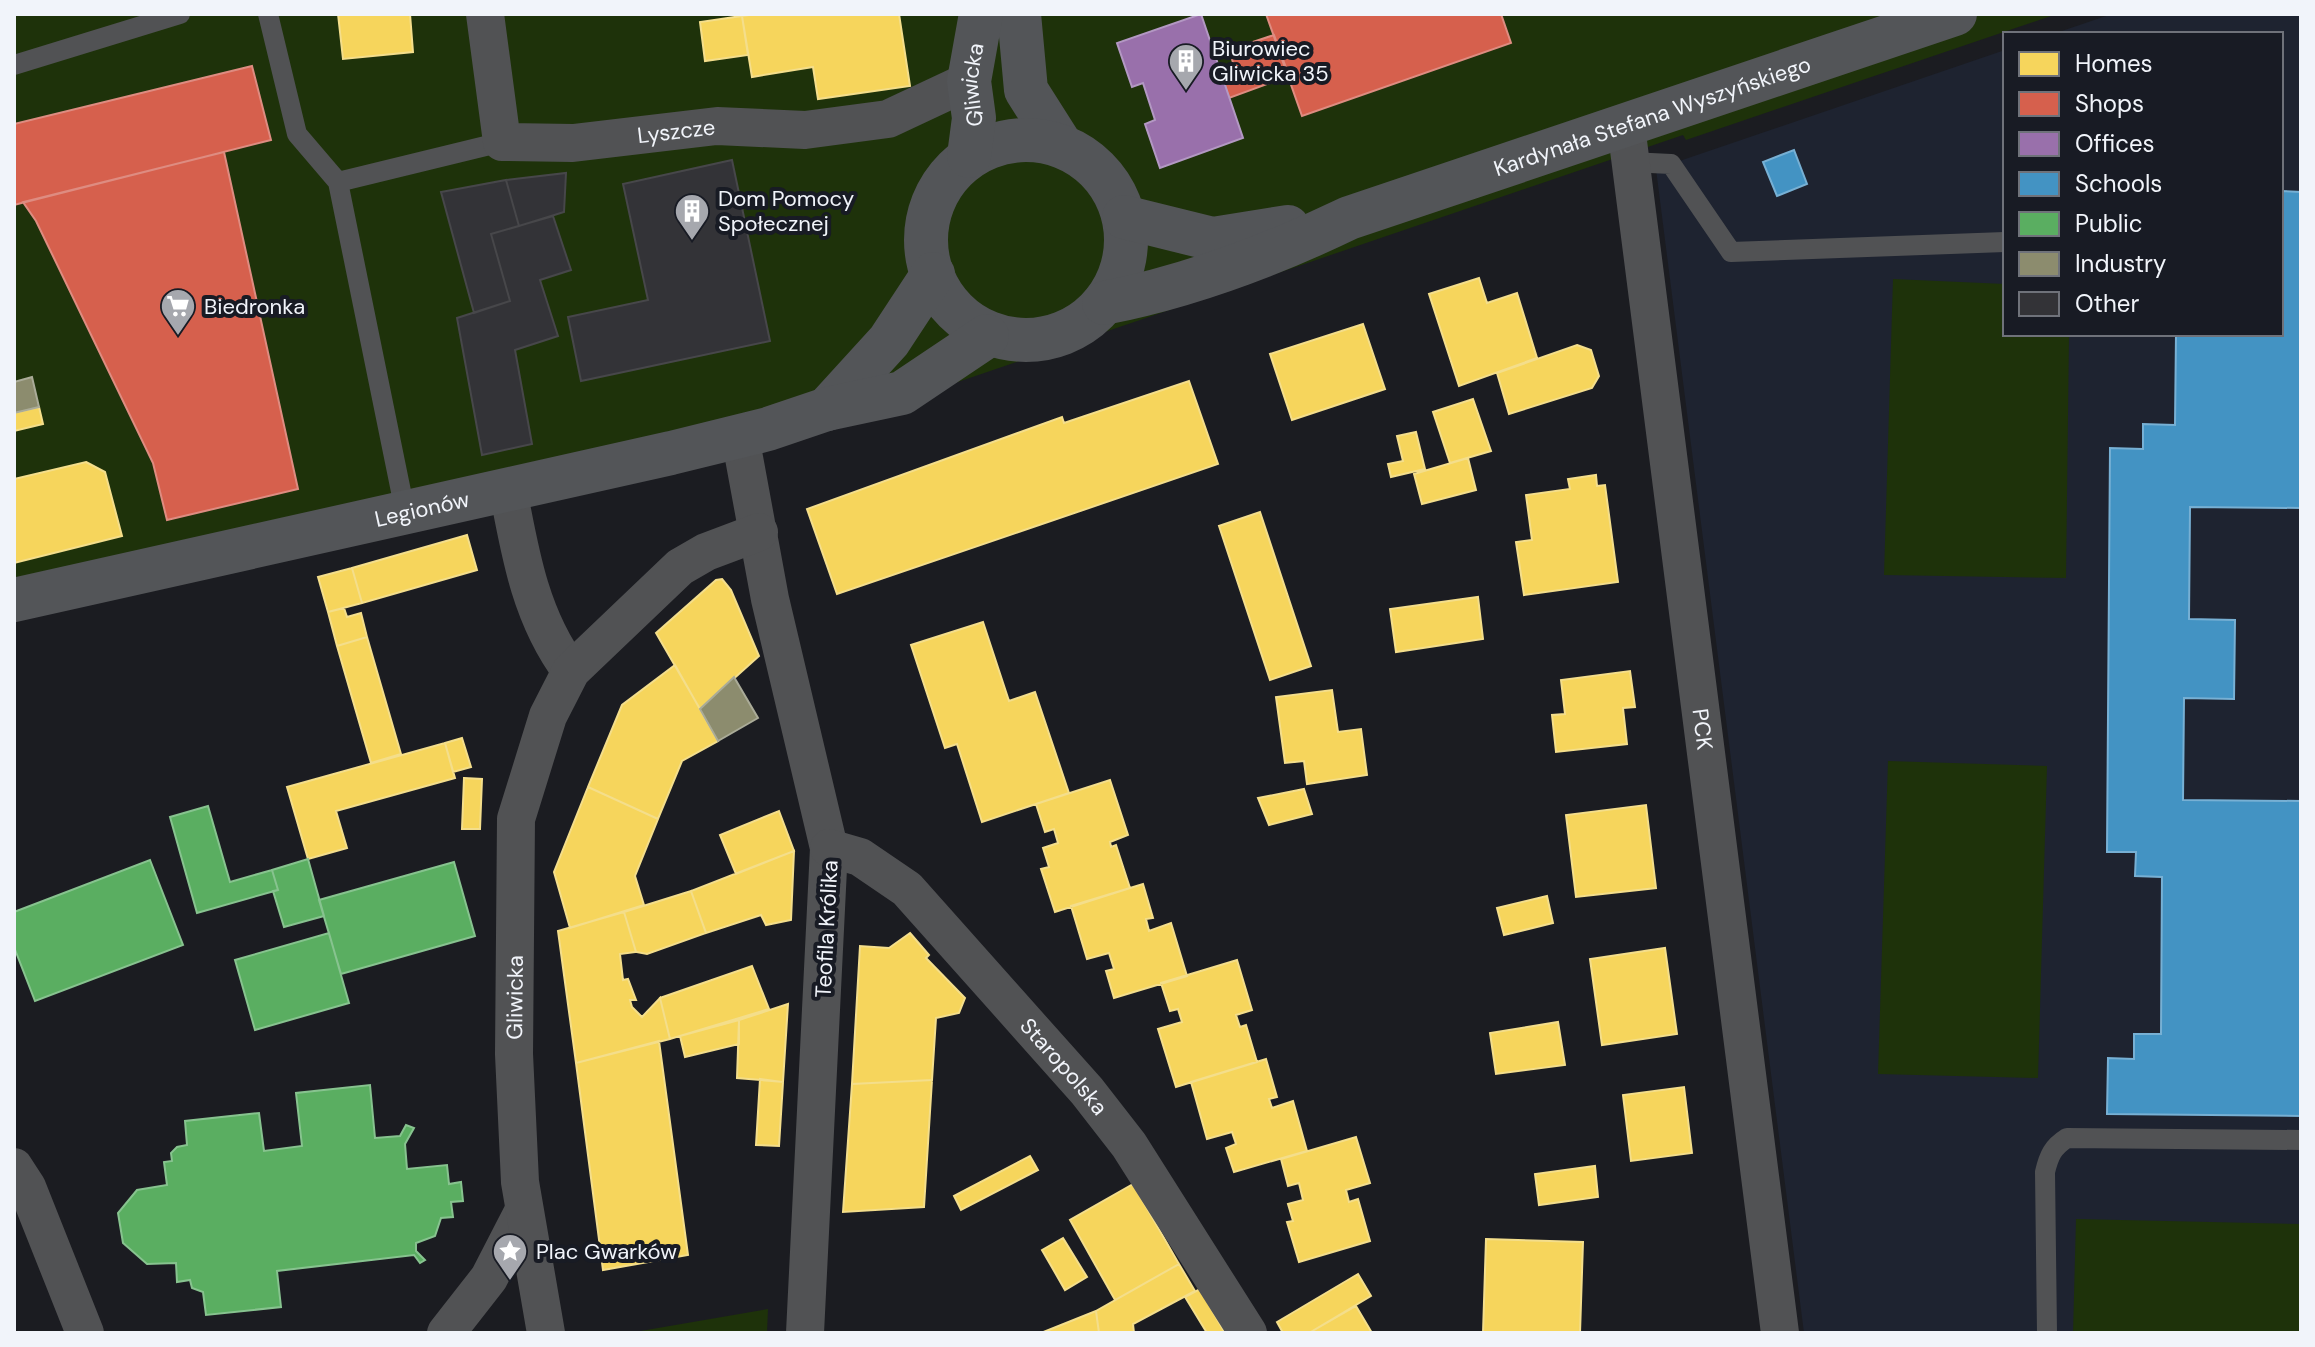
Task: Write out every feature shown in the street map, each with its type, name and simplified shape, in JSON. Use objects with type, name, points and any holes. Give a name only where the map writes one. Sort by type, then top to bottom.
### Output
[{"type":"street","points":[[485,14],[502,142]]},
{"type":"street","name":"Gliwicka","points":[[969,156],[974,118],[969,81],[981,14]]},
{"type":"street","name":"Gliwicka","points":[[1019,14],[1026,90],[1059,142]]},
{"type":"street","name":"Kardynała Stefana Wyszyńskiego","points":[[1124,217],[1213,239],[1349,218],[1628,144],[1955,14]]},
{"type":"street","name":"Lyszcze","points":[[502,142],[573,143],[717,126],[805,130],[888,119],[969,81]]},
{"type":"street","points":[[1011,142],[1059,142],[1107,180],[1124,217],[1125,263],[1104,303],[1066,332],[1024,341],[987,336],[959,319],[933,274],[926,239],[930,208],[945,179],[969,156],[1011,142]]},
{"type":"street","name":"PCK","points":[[1628,144],[1780,1333]]},
{"type":"street","name":"Kardynała Stefana Wyszyńskiego","points":[[1104,303],[1176,287],[1234,267],[1277,252],[1349,218]]},
{"type":"street","points":[[827,409],[889,341],[933,274]]},
{"type":"street","name":"Legionów","points":[[14,600],[740,436],[827,409],[902,393],[987,336]]},
{"type":"street","points":[[740,436],[759,532]]},
{"type":"street","points":[[508,489],[533,600],[543,628],[571,671]]},
{"type":"street","name":"Gliwicka","points":[[546,1333],[539,1281],[523,1212],[514,1054],[516,819],[548,716],[571,671],[680,567],[706,552],[759,532]]},
{"type":"street","name":"Teofila Królika","points":[[759,532],[770,599],[829,848],[805,1333]]},
{"type":"street","name":"Staropolska","points":[[829,848],[860,857],[907,889],[1087,1091],[1129,1145],[1248,1333]]},
{"type":"street","points":[[14,1167],[27,1187],[85,1333]]},
{"type":"street","points":[[446,1333],[489,1278],[523,1212]]},
{"type":"lane","points":[[14,65],[180,14]]},
{"type":"lane","points":[[268,14],[297,134],[338,182],[405,511]]},
{"type":"lane","points":[[338,182],[502,142]]},
{"type":"lane","points":[[1628,144],[1671,164],[1731,252],[2003,242]]},
{"type":"lane","points":[[2047,1333],[2045,1172],[2053,1149],[2059,1143],[2067,1138],[2301,1140]]},
{"type":"shaded area","points":[[2112,14],[2301,14],[2301,1333],[1804,1333],[1656,169],[2003,51],[2003,336],[2283,336],[2283,32],[2059,32]]},
{"type":"green space","points":[[14,14],[2057,14],[1686,140],[1683,135],[741,456],[14,620]]},
{"type":"green space","points":[[1893,279],[2003,284],[2003,336],[2069,336],[2066,578],[1884,575]]},
{"type":"green space","points":[[1888,761],[2047,766],[2038,1078],[1878,1074]]},
{"type":"green space","points":[[2076,1219],[2301,1224],[2301,1333],[2073,1333]]},
{"type":"green space","points":[[768,1309],[767,1333],[629,1333]]},
{"type":"building: Homes","points":[[338,14],[410,14],[413,52],[343,59]]},
{"type":"building: Homes","points":[[899,14],[910,86],[818,99],[813,67],[752,77],[742,16]]},
{"type":"building: Homes","points":[[742,16],[748,55],[705,61],[700,22]]},
{"type":"building: Homes","points":[[1479,278],[1487,303],[1517,293],[1537,358],[1459,386],[1429,294]]},
{"type":"building: Homes","points":[[1363,324],[1385,389],[1292,420],[1270,354]]},
{"type":"building: Homes","points":[[1577,345],[1591,350],[1599,376],[1592,388],[1509,414],[1497,373]]},
{"type":"building: Homes","points":[[1189,381],[1218,464],[837,594],[807,509],[1062,417],[1064,423]]},
{"type":"building: Homes","points":[[1473,399],[1491,451],[1450,463],[1433,412]]},
{"type":"building: Homes","points":[[39,407],[43,424],[14,431],[14,413]]},
{"type":"building: Homes","points":[[1416,432],[1425,469],[1391,477],[1388,464],[1403,461],[1397,436]]},
{"type":"building: Homes","points":[[1468,458],[1476,490],[1422,504],[1414,474]]},
{"type":"building: Homes","points":[[86,462],[105,472],[122,536],[14,563],[14,479]]},
{"type":"building: Homes","points":[[1596,475],[1597,486],[1605,485],[1618,582],[1524,595],[1516,542],[1532,540],[1526,495],[1570,489],[1568,479]]},
{"type":"building: Homes","points":[[1260,512],[1311,666],[1270,680],[1219,526]]},
{"type":"building: Homes","points":[[467,535],[477,570],[362,603],[352,568]]},
{"type":"building: Homes","points":[[352,568],[362,603],[328,612],[318,577]]},
{"type":"building: Homes","points":[[722,579],[731,590],[759,656],[700,709],[656,633],[716,580]]},
{"type":"building: Homes","points":[[1478,597],[1483,639],[1396,652],[1390,609]]},
{"type":"building: Homes","points":[[344,608],[347,617],[361,613],[367,637],[337,646],[328,612]]},
{"type":"building: Homes","points":[[983,622],[1009,701],[1035,692],[1069,793],[982,822],[957,744],[945,748],[911,645]]},
{"type":"building: Homes","points":[[367,637],[401,754],[371,763],[337,646]]},
{"type":"building: Homes","points":[[675,665],[718,741],[682,761],[658,819],[588,787],[622,705]]},
{"type":"building: Homes","points":[[1630,671],[1635,707],[1623,708],[1627,744],[1556,752],[1552,715],[1565,714],[1561,680]]},
{"type":"building: Homes","points":[[1332,690],[1338,732],[1361,729],[1367,775],[1307,784],[1304,761],[1285,763],[1276,697]]},
{"type":"building: Homes","points":[[462,738],[471,767],[453,772],[445,743]]},
{"type":"building: Homes","points":[[445,743],[455,778],[336,811],[347,848],[308,859],[287,787]]},
{"type":"building: Homes","points":[[464,778],[482,779],[480,829],[462,829]]},
{"type":"building: Homes","points":[[1110,780],[1128,835],[1110,842],[1111,847],[1116,845],[1130,888],[1055,912],[1041,869],[1049,867],[1043,848],[1058,843],[1054,829],[1045,832],[1036,804]]},
{"type":"building: Homes","points":[[588,787],[658,819],[635,876],[644,905],[570,928],[554,872]]},
{"type":"building: Homes","points":[[1304,789],[1312,814],[1269,825],[1258,798]]},
{"type":"building: Homes","points":[[1646,805],[1656,888],[1576,897],[1566,815]]},
{"type":"building: Homes","points":[[779,811],[794,851],[736,874],[720,835]]},
{"type":"building: Homes","points":[[794,851],[791,920],[766,925],[761,915],[706,933],[691,891]]},
{"type":"building: Homes","points":[[1143,884],[1153,918],[1146,919],[1149,931],[1171,923],[1187,976],[1114,998],[1106,971],[1114,969],[1109,953],[1087,959],[1071,906]]},
{"type":"building: Homes","points":[[691,891],[706,933],[647,954],[636,952],[624,912]]},
{"type":"building: Homes","points":[[1547,896],[1553,923],[1504,935],[1497,908]]},
{"type":"building: Homes","points":[[624,912],[636,952],[620,954],[623,980],[628,979],[636,1000],[630,1000],[632,1007],[642,1017],[660,998],[670,1039],[576,1063],[558,931]]},
{"type":"building: Homes","points":[[910,933],[929,955],[926,958],[965,998],[959,1013],[936,1018],[932,1080],[852,1084],[860,946],[889,948]]},
{"type":"building: Homes","points":[[1665,948],[1677,1034],[1602,1045],[1590,959]]},
{"type":"building: Homes","points":[[1237,960],[1252,1010],[1236,1015],[1240,1027],[1246,1025],[1257,1062],[1176,1087],[1158,1029],[1182,1022],[1178,1009],[1170,1011],[1161,983]]},
{"type":"building: Homes","points":[[752,966],[769,1009],[670,1039],[660,998]]},
{"type":"building: Homes","points":[[788,1004],[783,1082],[737,1078],[739,1020]]},
{"type":"building: Homes","points":[[739,1020],[739,1044],[685,1057],[680,1036]]},
{"type":"building: Homes","points":[[1558,1022],[1565,1065],[1496,1074],[1490,1033]]},
{"type":"building: Homes","points":[[659,1041],[688,1255],[603,1270],[576,1063]]},
{"type":"building: Homes","points":[[1266,1059],[1277,1097],[1269,1099],[1272,1108],[1293,1101],[1307,1151],[1234,1172],[1226,1148],[1236,1144],[1232,1132],[1207,1139],[1191,1082]]},
{"type":"building: Homes","points":[[760,1079],[783,1082],[779,1146],[756,1145]]},
{"type":"building: Homes","points":[[932,1080],[924,1207],[843,1212],[852,1084]]},
{"type":"building: Homes","points":[[1684,1087],[1692,1153],[1631,1161],[1623,1095]]},
{"type":"building: Homes","points":[[1356,1137],[1370,1183],[1346,1190],[1349,1202],[1358,1199],[1370,1241],[1299,1262],[1287,1222],[1293,1221],[1288,1204],[1303,1200],[1299,1183],[1288,1186],[1281,1159]]},
{"type":"building: Homes","points":[[1030,1156],[1038,1170],[961,1210],[954,1196]]},
{"type":"building: Homes","points":[[1595,1166],[1598,1197],[1539,1205],[1535,1174]]},
{"type":"building: Homes","points":[[1133,1184],[1179,1264],[1115,1300],[1070,1220]]},
{"type":"building: Homes","points":[[1063,1238],[1087,1277],[1065,1290],[1042,1250]]},
{"type":"building: Homes","points":[[1486,1239],[1583,1242],[1580,1333],[1483,1333]]},
{"type":"building: Homes","points":[[1179,1264],[1195,1291],[1133,1324],[1134,1333],[1099,1333],[1096,1311]]},
{"type":"building: Homes","points":[[1358,1274],[1371,1296],[1309,1333],[1283,1333],[1277,1322]]},
{"type":"building: Homes","points":[[1200,1289],[1225,1333],[1207,1333],[1185,1297]]},
{"type":"building: Homes","points":[[1356,1306],[1372,1333],[1309,1333]]},
{"type":"building: Homes","points":[[1096,1311],[1099,1333],[1041,1333]]},
{"type":"building: Shops","points":[[1266,14],[1501,14],[1511,43],[1302,116]]},
{"type":"building: Shops","points":[[1274,35],[1289,76],[1229,98],[1222,77],[1236,72],[1229,50]]},
{"type":"building: Shops","points":[[252,66],[271,140],[14,205],[14,124]]},
{"type":"building: Shops","name":"Biedronka","points":[[224,152],[298,489],[167,520],[153,463],[36,221],[23,202]]},
{"type":"building: Offices","name":"Biurowiec Gliwicka 35","points":[[1201,14],[1243,138],[1160,168],[1145,124],[1155,120],[1143,83],[1132,87],[1117,43]]},
{"type":"building: Schools","points":[[1794,150],[1807,184],[1777,196],[1763,162]]},
{"type":"building: Schools","points":[[2283,191],[2301,192],[2301,508],[2190,507],[2189,619],[2235,620],[2234,699],[2184,698],[2183,800],[2301,801],[2301,1116],[2107,1114],[2108,1058],[2134,1059],[2134,1034],[2161,1034],[2162,877],[2135,876],[2136,852],[2107,852],[2110,448],[2143,449],[2143,424],[2175,425],[2176,336],[2283,336]]},
{"type":"building: Public","points":[[208,806],[230,882],[272,870],[278,890],[197,913],[170,817]]},
{"type":"building: Public","points":[[308,859],[324,916],[284,927],[273,891],[278,890],[272,870]]},
{"type":"building: Public","points":[[150,860],[183,945],[35,1001],[14,947],[14,912]]},
{"type":"building: Public","points":[[454,862],[475,936],[341,974],[319,900]]},
{"type":"building: Public","points":[[329,933],[349,1003],[255,1030],[235,960]]},
{"type":"building: Public","points":[[370,1085],[375,1138],[400,1136],[406,1125],[414,1128],[405,1144],[407,1169],[447,1165],[449,1184],[461,1182],[463,1201],[451,1202],[453,1217],[441,1218],[435,1236],[416,1243],[416,1251],[425,1260],[420,1263],[414,1255],[277,1271],[281,1307],[206,1315],[203,1292],[192,1288],[190,1280],[177,1282],[176,1263],[147,1264],[123,1243],[118,1213],[137,1190],[167,1185],[164,1162],[172,1161],[171,1153],[177,1147],[187,1145],[185,1121],[259,1113],[264,1151],[302,1146],[296,1093]]},
{"type":"building: Industry","points":[[32,377],[39,407],[14,413],[14,382]]},
{"type":"building: Industry","points":[[734,677],[758,718],[718,741],[700,709]]},
{"type":"building: Other","name":"Dom Pomocy Społecznej","points":[[732,160],[770,341],[581,381],[568,317],[648,300],[623,184]]},
{"type":"building: Other","points":[[566,173],[564,212],[519,226],[506,180]]},
{"type":"building: Other","points":[[506,180],[519,226],[491,234],[510,301],[474,313],[441,192]]},
{"type":"building: Other","points":[[553,216],[571,270],[540,280],[558,336],[515,350],[532,444],[482,455],[457,318],[510,301],[491,234]]},
{"type":"place","name":"Biurowiec Gliwicka 35","points":[[1186,92]]},
{"type":"place","name":"Dom Pomocy Społecznej","points":[[692,242]]},
{"type":"place","name":"Biedronka","points":[[178,337]]},
{"type":"place","name":"Plac Gwarków","points":[[510,1282]]}]
